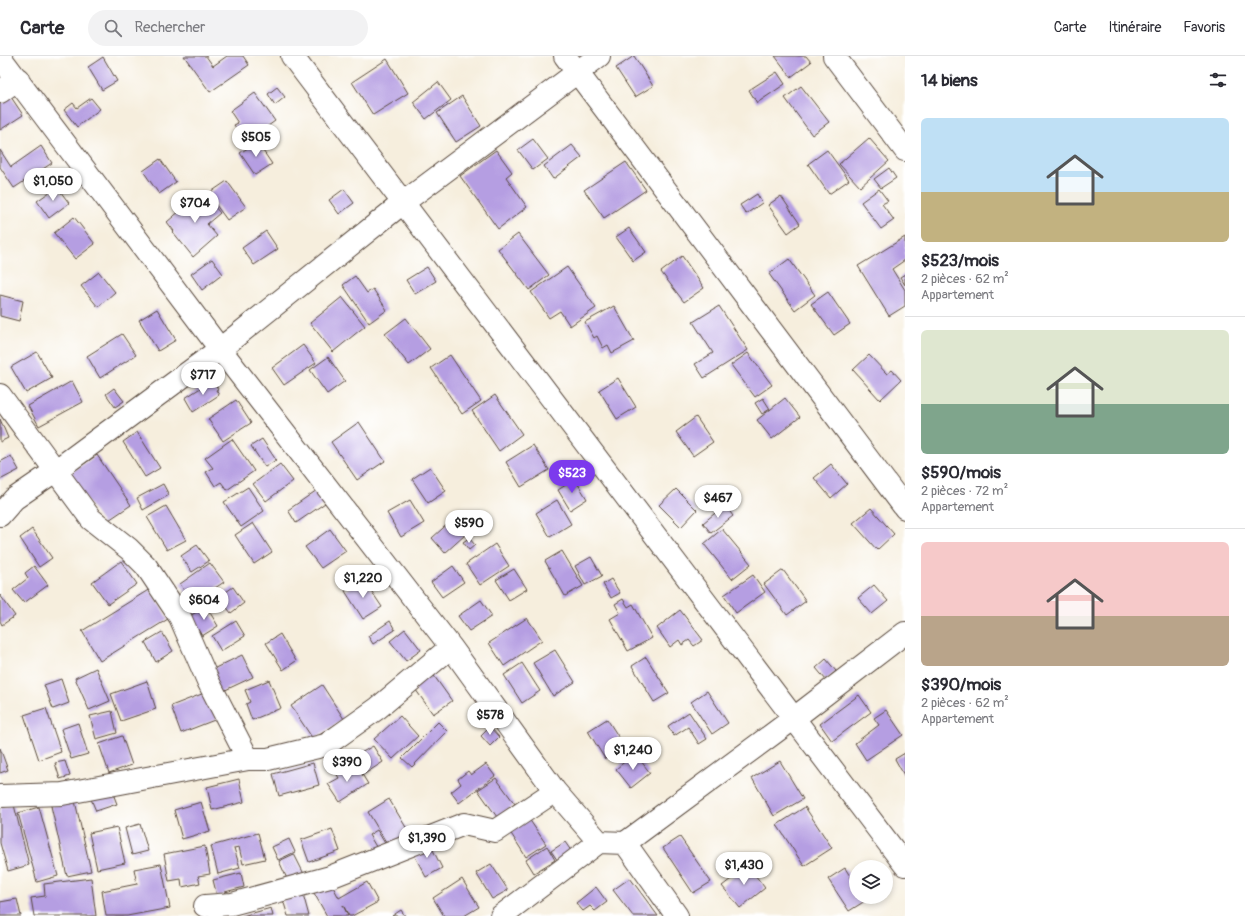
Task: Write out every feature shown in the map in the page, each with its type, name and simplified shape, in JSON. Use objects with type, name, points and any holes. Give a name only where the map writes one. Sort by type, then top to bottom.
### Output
[{"type":"street","points":[[292,56],[404,202],[793,719],[905,864]]},
{"type":"street","points":[[0,515],[14,499],[55,471],[220,349],[404,202],[571,64],[599,56]]},
{"type":"street","points":[[834,56],[905,150]]},
{"type":"street","points":[[0,57],[220,349],[451,648],[555,791],[599,842]]},
{"type":"street","points":[[571,64],[905,508]]},
{"type":"street","points":[[0,92],[18,79]]},
{"type":"street","points":[[0,395],[91,519],[129,549],[146,566],[180,617],[208,681],[248,759]]},
{"type":"street","points":[[513,912],[599,842],[625,843],[793,719],[905,633]]},
{"type":"street","points":[[0,796],[62,794],[248,759],[268,759],[326,745],[378,708],[451,648]]},
{"type":"street","points":[[205,906],[232,904],[330,877],[464,824],[495,832],[555,791]]},
{"type":"street","points":[[625,843],[677,916]]},
{"type":"building","points":[[184,56],[206,56],[213,66],[227,56],[243,56],[249,65],[210,92]]},
{"type":"building","points":[[634,56],[653,86],[635,97],[616,68]]},
{"type":"building","points":[[775,56],[806,56],[811,62],[791,77]]},
{"type":"building","points":[[103,57],[117,81],[102,90],[88,67]]},
{"type":"building","points":[[387,59],[408,93],[373,115],[352,82]]},
{"type":"building","points":[[777,72],[785,84],[757,103],[749,90]]},
{"type":"building","points":[[438,82],[451,100],[426,119],[413,102]]},
{"type":"building","points":[[801,86],[829,122],[812,135],[785,98]]},
{"type":"building","points":[[277,87],[285,97],[275,105],[268,94]]},
{"type":"building","points":[[255,93],[275,121],[250,139],[247,135],[243,138],[234,125],[238,123],[230,111]]},
{"type":"building","points":[[462,96],[481,126],[456,142],[437,113]]},
{"type":"building","points":[[11,97],[23,115],[0,130],[0,104]]},
{"type":"building","points":[[91,98],[100,109],[77,127],[64,110],[73,103],[77,108]]},
{"type":"building","points":[[869,138],[889,161],[860,187],[839,164]]},
{"type":"building","points":[[533,139],[548,159],[533,170],[518,150]]},
{"type":"building","points":[[257,142],[272,164],[255,175],[240,153]]},
{"type":"building","points":[[572,145],[582,157],[553,179],[544,166]]},
{"type":"building","points":[[41,146],[52,163],[14,188],[0,167],[0,150],[11,167]]},
{"type":"building","points":[[496,150],[512,172],[506,177],[527,207],[498,229],[460,176]]},
{"type":"building","points":[[827,150],[849,180],[829,194],[808,164]]},
{"type":"building","points":[[160,159],[176,182],[159,194],[143,171]]},
{"type":"building","points":[[626,162],[646,190],[604,218],[584,190]]},
{"type":"building","points":[[889,168],[896,178],[881,188],[874,179]]},
{"type":"building","points":[[227,181],[246,207],[227,220],[208,194]]},
{"type":"building","points":[[57,187],[69,203],[49,218],[37,201]]},
{"type":"building","points":[[344,189],[354,203],[339,214],[329,200]]},
{"type":"building","points":[[879,189],[888,201],[882,204],[894,220],[881,229],[861,202]]},
{"type":"building","points":[[202,192],[220,213],[207,224],[217,236],[193,257],[167,222]]},
{"type":"building","points":[[757,194],[762,203],[746,214],[740,205]]},
{"type":"building","points":[[781,196],[800,224],[788,233],[768,205]]},
{"type":"building","points":[[74,217],[95,244],[75,259],[54,233]]},
{"type":"building","points":[[629,228],[646,252],[633,261],[616,237]]},
{"type":"building","points":[[266,231],[278,249],[254,265],[242,248]]},
{"type":"building","points":[[518,234],[549,275],[529,290],[498,249]]},
{"type":"building","points":[[905,237],[905,260],[892,269],[905,290],[905,306],[889,316],[858,266]]},
{"type":"building","points":[[682,256],[704,288],[684,302],[661,272]]},
{"type":"building","points":[[212,259],[223,274],[202,290],[191,274]]},
{"type":"building","points":[[789,259],[815,295],[795,310],[769,274]]},
{"type":"building","points":[[427,267],[436,281],[415,294],[406,280]]},
{"type":"building","points":[[567,267],[596,308],[570,326],[560,311],[549,318],[531,292]]},
{"type":"building","points":[[99,272],[115,292],[98,307],[81,286]]},
{"type":"building","points":[[905,274],[905,285],[900,277]]},
{"type":"building","points":[[355,276],[367,293],[373,289],[387,310],[369,323],[343,285]]},
{"type":"building","points":[[828,292],[850,324],[834,335],[811,304]]},
{"type":"building","points":[[0,295],[23,301],[19,321],[0,316]]},
{"type":"building","points":[[342,297],[365,326],[333,352],[310,323]]},
{"type":"building","points":[[614,306],[634,341],[612,353],[608,345],[603,348],[597,336],[594,338],[585,322]]},
{"type":"building","points":[[719,306],[748,350],[704,378],[695,364],[713,353],[693,322]]},
{"type":"building","points":[[157,309],[176,340],[158,351],[139,320]]},
{"type":"building","points":[[406,318],[430,349],[409,365],[385,334]]},
{"type":"building","points":[[122,334],[136,355],[100,378],[87,356]]},
{"type":"building","points":[[303,345],[316,363],[284,385],[272,368]]},
{"type":"building","points":[[37,352],[52,378],[26,393],[11,367]]},
{"type":"building","points":[[748,353],[772,385],[755,397],[731,365]]},
{"type":"building","points":[[450,355],[481,401],[462,414],[431,368]]},
{"type":"building","points":[[869,355],[887,374],[892,370],[901,380],[880,400],[853,370]]},
{"type":"building","points":[[328,357],[345,381],[327,394],[310,370]]},
{"type":"building","points":[[618,378],[636,407],[617,419],[599,390]]},
{"type":"building","points":[[213,380],[218,389],[216,390],[219,395],[193,412],[185,398]]},
{"type":"building","points":[[72,381],[83,402],[39,426],[28,406]]},
{"type":"building","points":[[114,388],[124,401],[115,407],[106,394]]},
{"type":"building","points":[[495,395],[522,434],[499,451],[472,411]]},
{"type":"building","points":[[763,398],[770,409],[762,414],[755,403]]},
{"type":"building","points":[[785,398],[800,417],[772,439],[757,420]]},
{"type":"building","points":[[236,400],[251,423],[223,441],[208,419]]},
{"type":"building","points":[[696,417],[713,442],[693,456],[676,432]]},
{"type":"building","points":[[0,419],[8,438],[0,442]]},
{"type":"building","points":[[359,422],[385,461],[357,480],[331,442]]},
{"type":"building","points":[[137,432],[160,468],[145,477],[123,442]]},
{"type":"building","points":[[232,439],[254,471],[227,490],[221,482],[215,486],[206,472],[213,468],[205,458]]},
{"type":"building","points":[[262,439],[276,460],[265,467],[251,446]]},
{"type":"building","points":[[533,445],[549,470],[521,487],[506,462]]},
{"type":"building","points":[[97,455],[131,505],[103,524],[69,474]]},
{"type":"building","points":[[11,456],[19,470],[0,480],[0,462]]},
{"type":"building","points":[[280,464],[293,481],[266,501],[253,484]]},
{"type":"building","points":[[831,464],[847,484],[831,498],[814,478]]},
{"type":"building","points":[[430,467],[446,491],[428,503],[412,479]]},
{"type":"building","points":[[575,479],[587,499],[570,510],[558,490]]},
{"type":"building","points":[[163,484],[169,495],[143,510],[137,498]]},
{"type":"building","points":[[248,487],[264,511],[241,527],[224,502]]},
{"type":"building","points":[[320,488],[328,501],[296,523],[288,510]]},
{"type":"building","points":[[676,489],[697,510],[681,527],[659,505]]},
{"type":"building","points":[[410,500],[424,523],[401,537],[387,513]]},
{"type":"building","points":[[557,500],[571,524],[550,537],[536,513]]},
{"type":"building","points":[[725,505],[733,516],[711,533],[703,523]]},
{"type":"building","points":[[166,506],[186,540],[167,550],[147,517]]},
{"type":"building","points":[[871,508],[894,534],[877,550],[853,523]]},
{"type":"building","points":[[452,520],[465,535],[445,553],[432,538]]},
{"type":"building","points":[[253,523],[272,552],[254,564],[235,535]]},
{"type":"building","points":[[32,529],[52,558],[39,567],[20,538]]},
{"type":"building","points":[[330,529],[346,551],[321,568],[305,547]]},
{"type":"building","points":[[722,529],[751,564],[732,579],[704,544]]},
{"type":"building","points":[[469,538],[475,545],[469,550],[463,542]]},
{"type":"building","points":[[495,544],[509,566],[480,585],[466,564]]},
{"type":"building","points":[[197,545],[209,561],[192,572],[181,556]]},
{"type":"building","points":[[562,551],[583,586],[565,596],[545,561]]},
{"type":"building","points":[[591,557],[602,576],[585,585],[575,566]]},
{"type":"building","points":[[121,561],[137,584],[108,604],[92,582]]},
{"type":"building","points":[[210,563],[224,582],[193,603],[180,584]]},
{"type":"building","points":[[34,566],[48,585],[24,603],[13,590],[28,578],[25,573]]},
{"type":"building","points":[[453,566],[464,582],[442,597],[431,582]]},
{"type":"building","points":[[514,569],[527,589],[509,600],[496,580]]},
{"type":"building","points":[[783,570],[806,601],[787,615],[764,584]]},
{"type":"building","points":[[753,575],[765,592],[736,613],[724,595]]},
{"type":"building","points":[[611,579],[620,593],[611,598],[603,584]]},
{"type":"building","points":[[364,580],[382,607],[363,619],[345,591]]},
{"type":"building","points":[[874,585],[888,601],[872,614],[858,598]]},
{"type":"building","points":[[233,587],[244,603],[231,613],[219,597]]},
{"type":"building","points":[[150,589],[168,619],[100,661],[82,631]]},
{"type":"building","points":[[0,595],[15,616],[2,625],[0,621]]},
{"type":"building","points":[[623,599],[628,607],[633,604],[652,638],[628,651],[610,619],[620,613],[615,604]]},
{"type":"building","points":[[481,600],[492,616],[469,631],[458,616]]},
{"type":"building","points":[[206,606],[218,626],[202,636],[190,616]]},
{"type":"building","points":[[680,610],[703,640],[694,646],[689,640],[682,645],[679,640],[670,647],[657,628]]},
{"type":"building","points":[[527,618],[542,640],[504,666],[489,643]]},
{"type":"building","points":[[236,621],[245,636],[221,651],[212,636]]},
{"type":"building","points":[[390,621],[395,630],[373,644],[368,636]]},
{"type":"building","points":[[405,629],[421,650],[406,661],[390,641]]},
{"type":"building","points":[[162,632],[173,651],[156,662],[145,642]]},
{"type":"building","points":[[280,634],[296,661],[283,670],[266,643]]},
{"type":"building","points":[[555,650],[575,682],[553,696],[533,663]]},
{"type":"building","points":[[242,655],[253,677],[219,693],[209,671]]},
{"type":"building","points":[[646,657],[669,693],[654,702],[632,666]]},
{"type":"building","points":[[826,659],[836,671],[826,680],[816,668]]},
{"type":"building","points":[[522,663],[540,691],[522,703],[504,675]]},
{"type":"building","points":[[96,668],[110,701],[89,710],[75,678]]},
{"type":"building","points":[[432,673],[452,701],[433,714],[413,686]]},
{"type":"building","points":[[61,679],[69,703],[53,709],[44,685]]},
{"type":"building","points":[[269,680],[281,708],[252,720],[246,704],[250,702],[245,690]]},
{"type":"building","points":[[147,681],[156,709],[121,721],[111,694]]},
{"type":"building","points":[[322,685],[344,719],[313,739],[291,706]]},
{"type":"building","points":[[707,691],[728,723],[712,734],[691,702]]},
{"type":"building","points":[[207,692],[217,719],[181,733],[171,706]]},
{"type":"building","points":[[859,695],[871,712],[832,741],[820,724]]},
{"type":"building","points":[[46,708],[61,752],[39,760],[24,715]]},
{"type":"building","points":[[886,710],[903,735],[866,760],[855,743],[879,725],[874,718]]},
{"type":"building","points":[[112,711],[117,733],[96,739],[90,716]]},
{"type":"building","points":[[689,712],[707,739],[699,744],[688,727],[674,736],[668,726]]},
{"type":"building","points":[[400,716],[418,736],[393,759],[374,739]]},
{"type":"building","points":[[607,719],[625,747],[605,759],[588,731]]},
{"type":"building","points":[[438,722],[447,731],[412,767],[402,758]]},
{"type":"building","points":[[78,723],[88,754],[71,759],[61,729]]},
{"type":"building","points":[[490,727],[499,737],[490,746],[481,736]]},
{"type":"building","points":[[122,736],[132,765],[109,773],[99,744]]},
{"type":"building","points":[[373,746],[383,762],[363,775],[352,758]]},
{"type":"building","points":[[0,748],[8,770],[0,773]]},
{"type":"building","points":[[635,753],[650,773],[631,788],[616,769]]},
{"type":"building","points":[[905,753],[905,777],[895,759]]},
{"type":"building","points":[[65,761],[70,776],[60,779],[55,763]]},
{"type":"building","points":[[780,761],[803,799],[774,816],[752,778]]},
{"type":"building","points":[[313,763],[319,785],[279,796],[273,774]]},
{"type":"building","points":[[350,764],[356,774],[360,771],[368,784],[340,802],[328,784],[339,778],[336,773]]},
{"type":"building","points":[[486,764],[495,776],[459,803],[451,792],[461,784],[458,779],[468,771],[471,775]]},
{"type":"building","points":[[496,778],[515,804],[497,817],[478,790]]},
{"type":"building","points":[[239,779],[244,802],[212,810],[207,787]]},
{"type":"building","points":[[112,791],[117,804],[96,811],[91,799]]},
{"type":"building","points":[[389,799],[410,834],[389,847],[368,812]]},
{"type":"building","points":[[75,801],[91,871],[67,876],[51,806]]},
{"type":"building","points":[[201,802],[210,831],[182,839],[174,810]]},
{"type":"building","points":[[14,805],[29,865],[8,871],[0,843],[0,808]]},
{"type":"building","points":[[39,807],[58,876],[37,882],[18,813]]},
{"type":"building","points":[[805,807],[832,848],[804,866],[777,825]]},
{"type":"building","points":[[529,819],[546,844],[526,857],[510,832]]},
{"type":"building","points":[[140,824],[148,851],[132,855],[125,828]]},
{"type":"building","points":[[117,827],[125,863],[97,869],[89,833]]},
{"type":"building","points":[[332,829],[340,851],[309,862],[301,840]]},
{"type":"building","points":[[377,830],[386,845],[378,850],[369,835]]},
{"type":"building","points":[[258,833],[265,859],[243,864],[239,847],[234,848],[240,868],[218,874],[211,846]]},
{"type":"building","points":[[680,837],[711,882],[693,893],[663,848]]},
{"type":"building","points":[[289,839],[295,852],[278,860],[272,847]]},
{"type":"building","points":[[429,842],[442,868],[426,877],[412,851]]},
{"type":"building","points":[[565,842],[574,855],[560,864],[551,851]]},
{"type":"building","points":[[205,846],[210,874],[198,876],[200,883],[182,887],[181,879],[169,881],[164,854]]},
{"type":"building","points":[[547,846],[555,860],[534,873],[526,860]]},
{"type":"building","points":[[294,854],[304,874],[288,881],[279,861]]},
{"type":"building","points":[[745,862],[765,888],[740,908],[722,886],[740,872],[737,869]]},
{"type":"building","points":[[161,864],[170,908],[127,916],[106,916],[102,891],[137,884],[134,869]]},
{"type":"building","points":[[491,864],[508,890],[492,899],[476,873]]},
{"type":"building","points":[[845,868],[849,875],[849,904],[860,904],[849,911],[828,879]]},
{"type":"building","points":[[241,873],[244,887],[225,892],[226,894],[217,896],[213,880]]},
{"type":"building","points":[[91,878],[96,916],[34,916],[31,898],[45,896],[44,884]]},
{"type":"building","points":[[630,878],[658,916],[633,916],[613,890]]},
{"type":"building","points":[[462,879],[479,907],[464,916],[444,916],[433,898]]},
{"type":"building","points":[[367,882],[378,902],[352,916],[349,916],[343,905],[348,916],[327,916],[314,893],[331,883],[339,898]]},
{"type":"building","points":[[596,887],[607,902],[595,911],[590,906],[583,911],[576,903]]},
{"type":"building","points":[[303,894],[309,916],[288,916],[283,900]]},
{"type":"building","points":[[17,899],[21,916],[0,916],[0,902]]},
{"type":"building","points":[[271,908],[273,916],[242,916]]},
{"type":"building","points":[[401,910],[405,916],[392,916]]}]
